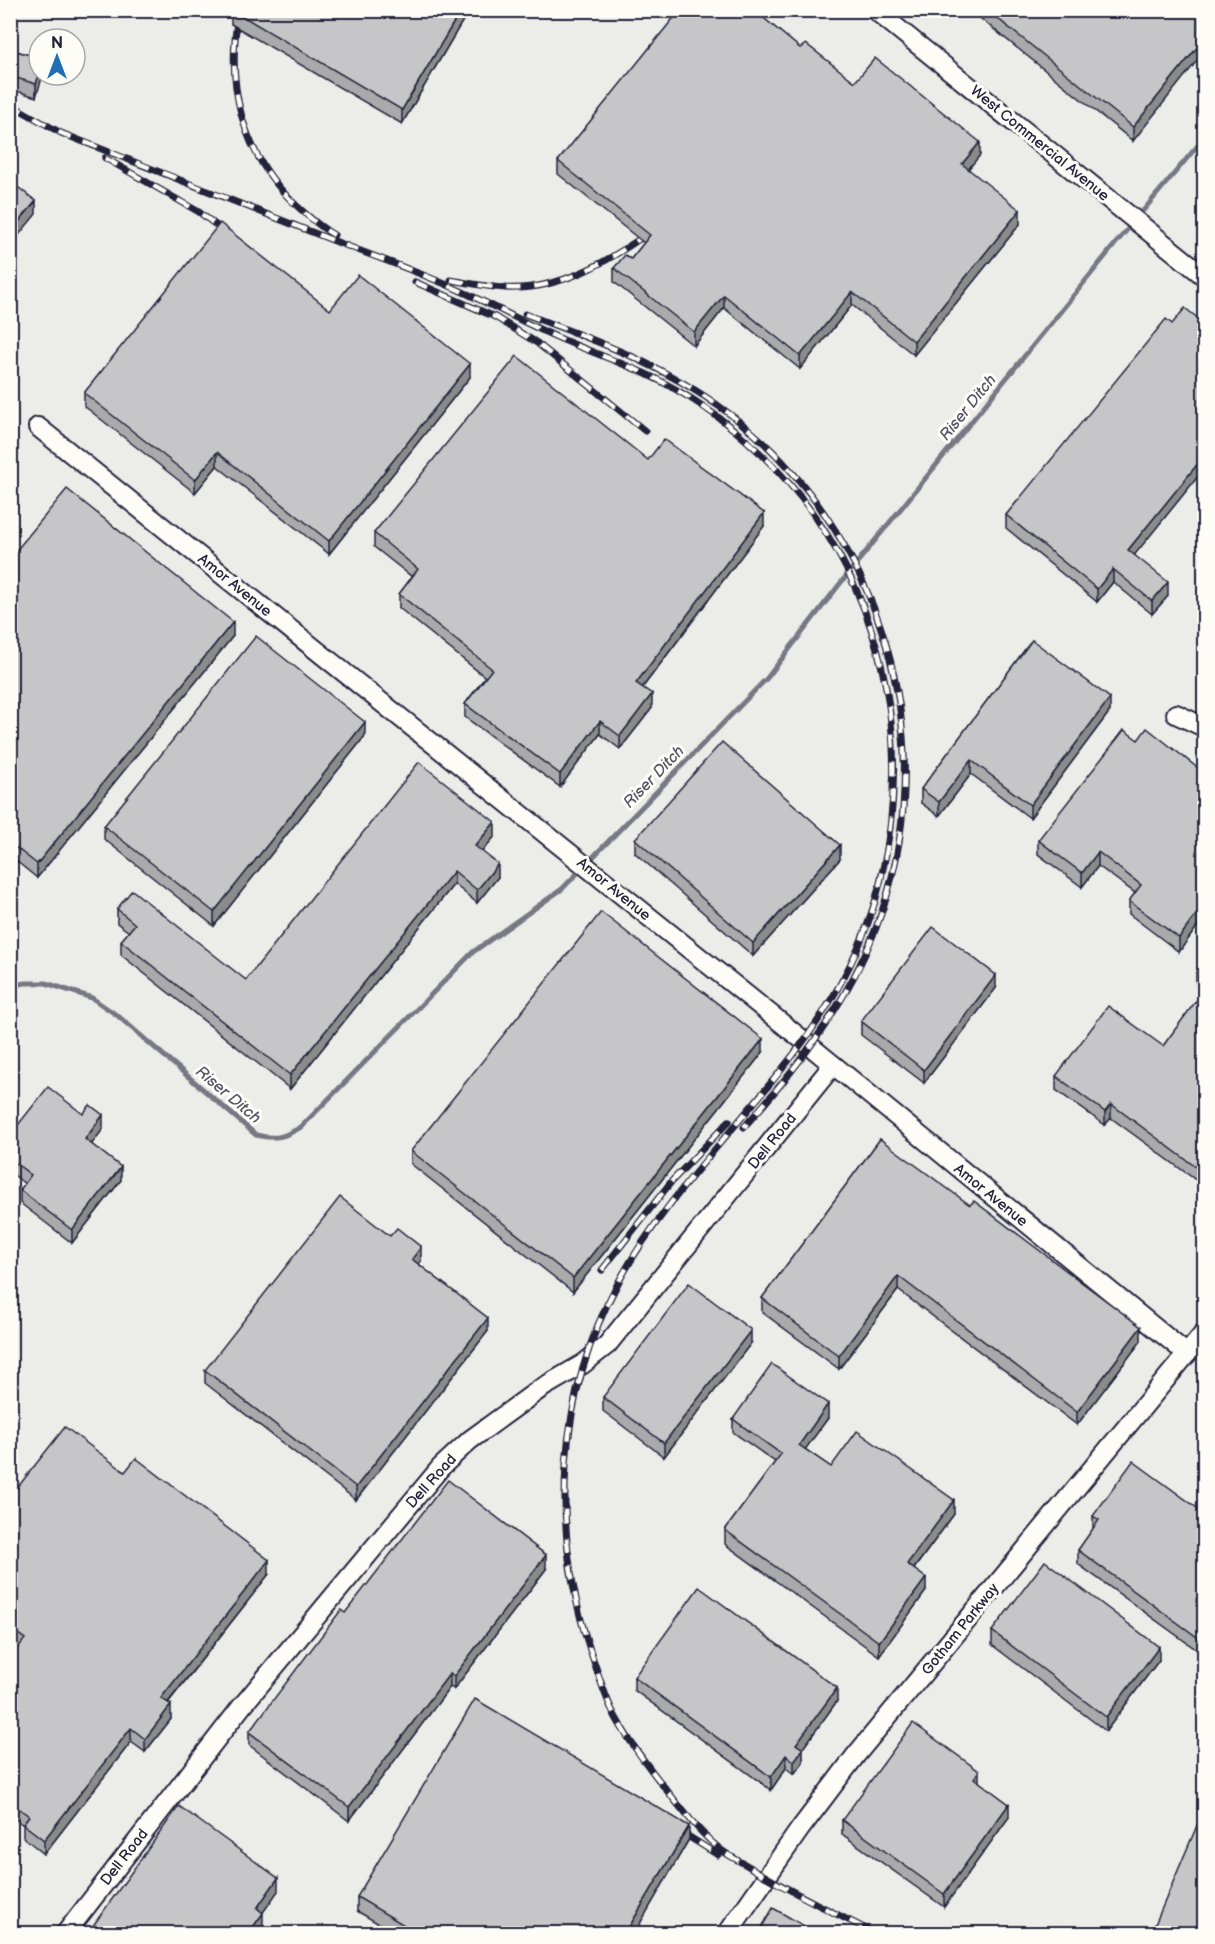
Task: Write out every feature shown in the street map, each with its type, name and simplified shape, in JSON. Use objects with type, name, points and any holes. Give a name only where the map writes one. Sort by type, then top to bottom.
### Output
[{"type":"street","name":"West Commercial Avenue","points":[[875,10],[1204,276]]},
{"type":"street","name":"Amor Avenue","points":[[38,427],[833,1065],[1187,1354]]},
{"type":"street","points":[[1176,714],[1204,727]]},
{"type":"street","name":"Dell Road","points":[[65,1934],[242,1706],[441,1467],[470,1440],[540,1389],[584,1364],[607,1346],[833,1065]]},
{"type":"street","name":"Gotham Parkway","points":[[727,1934],[795,1835],[856,1755],[1204,1333]]},
{"type":"shaded area","points":[[11,11],[1204,11],[1204,1933],[11,1933]]},
{"type":"building","points":[[232,10],[461,10],[402,110]]},
{"type":"building","points":[[680,10],[754,10],[800,48],[806,44],[855,82],[875,58],[980,142],[962,164],[1020,210],[914,341],[852,292],[800,356],[724,295],[694,332],[614,268],[625,255],[631,259],[650,235],[558,161]]},
{"type":"building","points":[[987,10],[1204,10],[1204,39],[1133,127]]},
{"type":"building","points":[[10,49],[27,54],[27,81],[10,76]]},
{"type":"building","points":[[10,181],[36,201],[10,232]]},
{"type":"building","points":[[220,223],[330,310],[358,275],[470,364],[329,541],[217,452],[195,480],[84,393]]},
{"type":"building","points":[[1185,308],[1204,323],[1204,456],[1128,550],[1168,582],[1152,601],[1113,569],[1097,589],[1006,515],[1166,319],[1172,324]]},
{"type":"building","points":[[517,356],[648,460],[664,439],[764,513],[636,683],[652,694],[620,736],[600,721],[560,774],[465,704],[492,669],[399,594],[418,569],[374,533]]},
{"type":"building","points":[[67,489],[233,622],[37,864],[10,843],[10,558]]},
{"type":"building","points":[[256,636],[365,722],[214,912],[104,826]]},
{"type":"building","points":[[1032,640],[1110,698],[1030,805],[971,760],[939,802],[921,789]]},
{"type":"building","points":[[1147,728],[1204,773],[1204,904],[1179,938],[1129,901],[1141,885],[1098,852],[1082,873],[1038,840],[1124,730],[1138,740]]},
{"type":"building","points":[[722,742],[840,845],[753,943],[635,839]]},
{"type":"building","points":[[419,762],[495,822],[475,846],[498,864],[477,890],[454,871],[290,1075],[121,941],[135,924],[117,909],[132,890],[246,980]]},
{"type":"building","points":[[601,912],[763,1039],[573,1278],[411,1151]]},
{"type":"building","points":[[933,927],[996,975],[924,1070],[861,1021]]},
{"type":"building","points":[[1204,961],[1204,978],[1196,972]]},
{"type":"building","points":[[1204,990],[1204,1173],[1111,1104],[1105,1112],[1056,1076],[1108,1006],[1163,1046]]},
{"type":"building","points":[[48,1087],[83,1114],[90,1105],[103,1115],[85,1139],[121,1167],[72,1230],[20,1190],[31,1175],[10,1159],[10,1135]]},
{"type":"building","points":[[880,1139],[970,1205],[974,1201],[1141,1327],[1077,1412],[898,1276],[839,1356],[762,1298]]},
{"type":"building","points":[[340,1197],[390,1236],[397,1228],[421,1247],[412,1259],[488,1318],[356,1487],[205,1370]]},
{"type":"building","points":[[689,1283],[751,1330],[664,1443],[603,1397]]},
{"type":"building","points":[[772,1364],[828,1404],[799,1445],[831,1467],[857,1431],[954,1500],[907,1564],[926,1578],[879,1642],[725,1530],[781,1454],[733,1419]]},
{"type":"building","points":[[65,1427],[125,1472],[136,1458],[269,1560],[161,1698],[171,1705],[145,1739],[131,1728],[44,1840],[23,1824],[29,1816],[10,1802],[10,1658],[25,1639],[10,1628],[10,1497]]},
{"type":"building","points":[[1133,1461],[1204,1513],[1204,1642],[1078,1550],[1099,1520],[1093,1516]]},
{"type":"building","points":[[448,1480],[546,1555],[454,1676],[450,1673],[349,1807],[249,1732],[341,1610],[345,1613]]},
{"type":"building","points":[[1045,1561],[1159,1647],[1106,1717],[992,1631]]},
{"type":"building","points":[[699,1587],[837,1688],[796,1744],[803,1749],[794,1761],[786,1755],[771,1777],[634,1677]]},
{"type":"building","points":[[475,1699],[689,1826],[629,1927],[640,1934],[419,1934],[357,1897]]},
{"type":"building","points":[[913,1723],[979,1771],[974,1778],[1009,1804],[944,1894],[842,1820]]},
{"type":"building","points":[[179,1806],[278,1878],[257,1908],[263,1913],[248,1934],[87,1934]]},
{"type":"building","points":[[1204,1809],[1204,1934],[1151,1934]]},
{"type":"building","points":[[773,1908],[818,1934],[758,1934]]},
{"type":"waterway","name":"Riser Ditch","points":[[10,986],[46,983],[92,998],[118,1016],[256,1135],[280,1137],[301,1127],[473,952],[562,889],[767,678],[839,585],[1204,138]]},
{"type":"railway","points":[[239,10],[235,38],[236,91],[250,141],[262,164],[278,186],[306,214],[334,235]]},
{"type":"railway","points":[[10,104],[61,133],[445,284],[552,335],[646,374],[676,390],[720,419],[747,441],[800,497],[833,545],[859,597],[878,652],[889,708],[893,766],[890,825],[874,904],[859,946],[828,1006],[816,1024],[780,1072],[706,1159],[659,1219],[618,1283],[598,1326],[582,1371],[572,1416],[566,1463],[565,1510],[569,1557],[577,1604],[590,1650],[612,1710],[641,1757],[689,1818],[720,1849],[783,1886],[876,1934]]},
{"type":"railway","points":[[105,158],[199,212],[230,236]]},
{"type":"railway","points":[[451,280],[505,288],[545,285],[601,263],[652,230]]},
{"type":"railway","points":[[415,282],[495,317],[537,343],[645,431]]},
{"type":"railway","points":[[525,314],[604,344],[655,367],[727,412],[781,460],[826,516],[861,578],[886,645],[901,715],[904,787],[896,858],[876,928],[851,983],[836,1009],[802,1058],[744,1127]]},
{"type":"railway","points":[[602,1270],[671,1182],[729,1121]]},
{"type":"railway","points":[[675,1828],[718,1855]]}]
